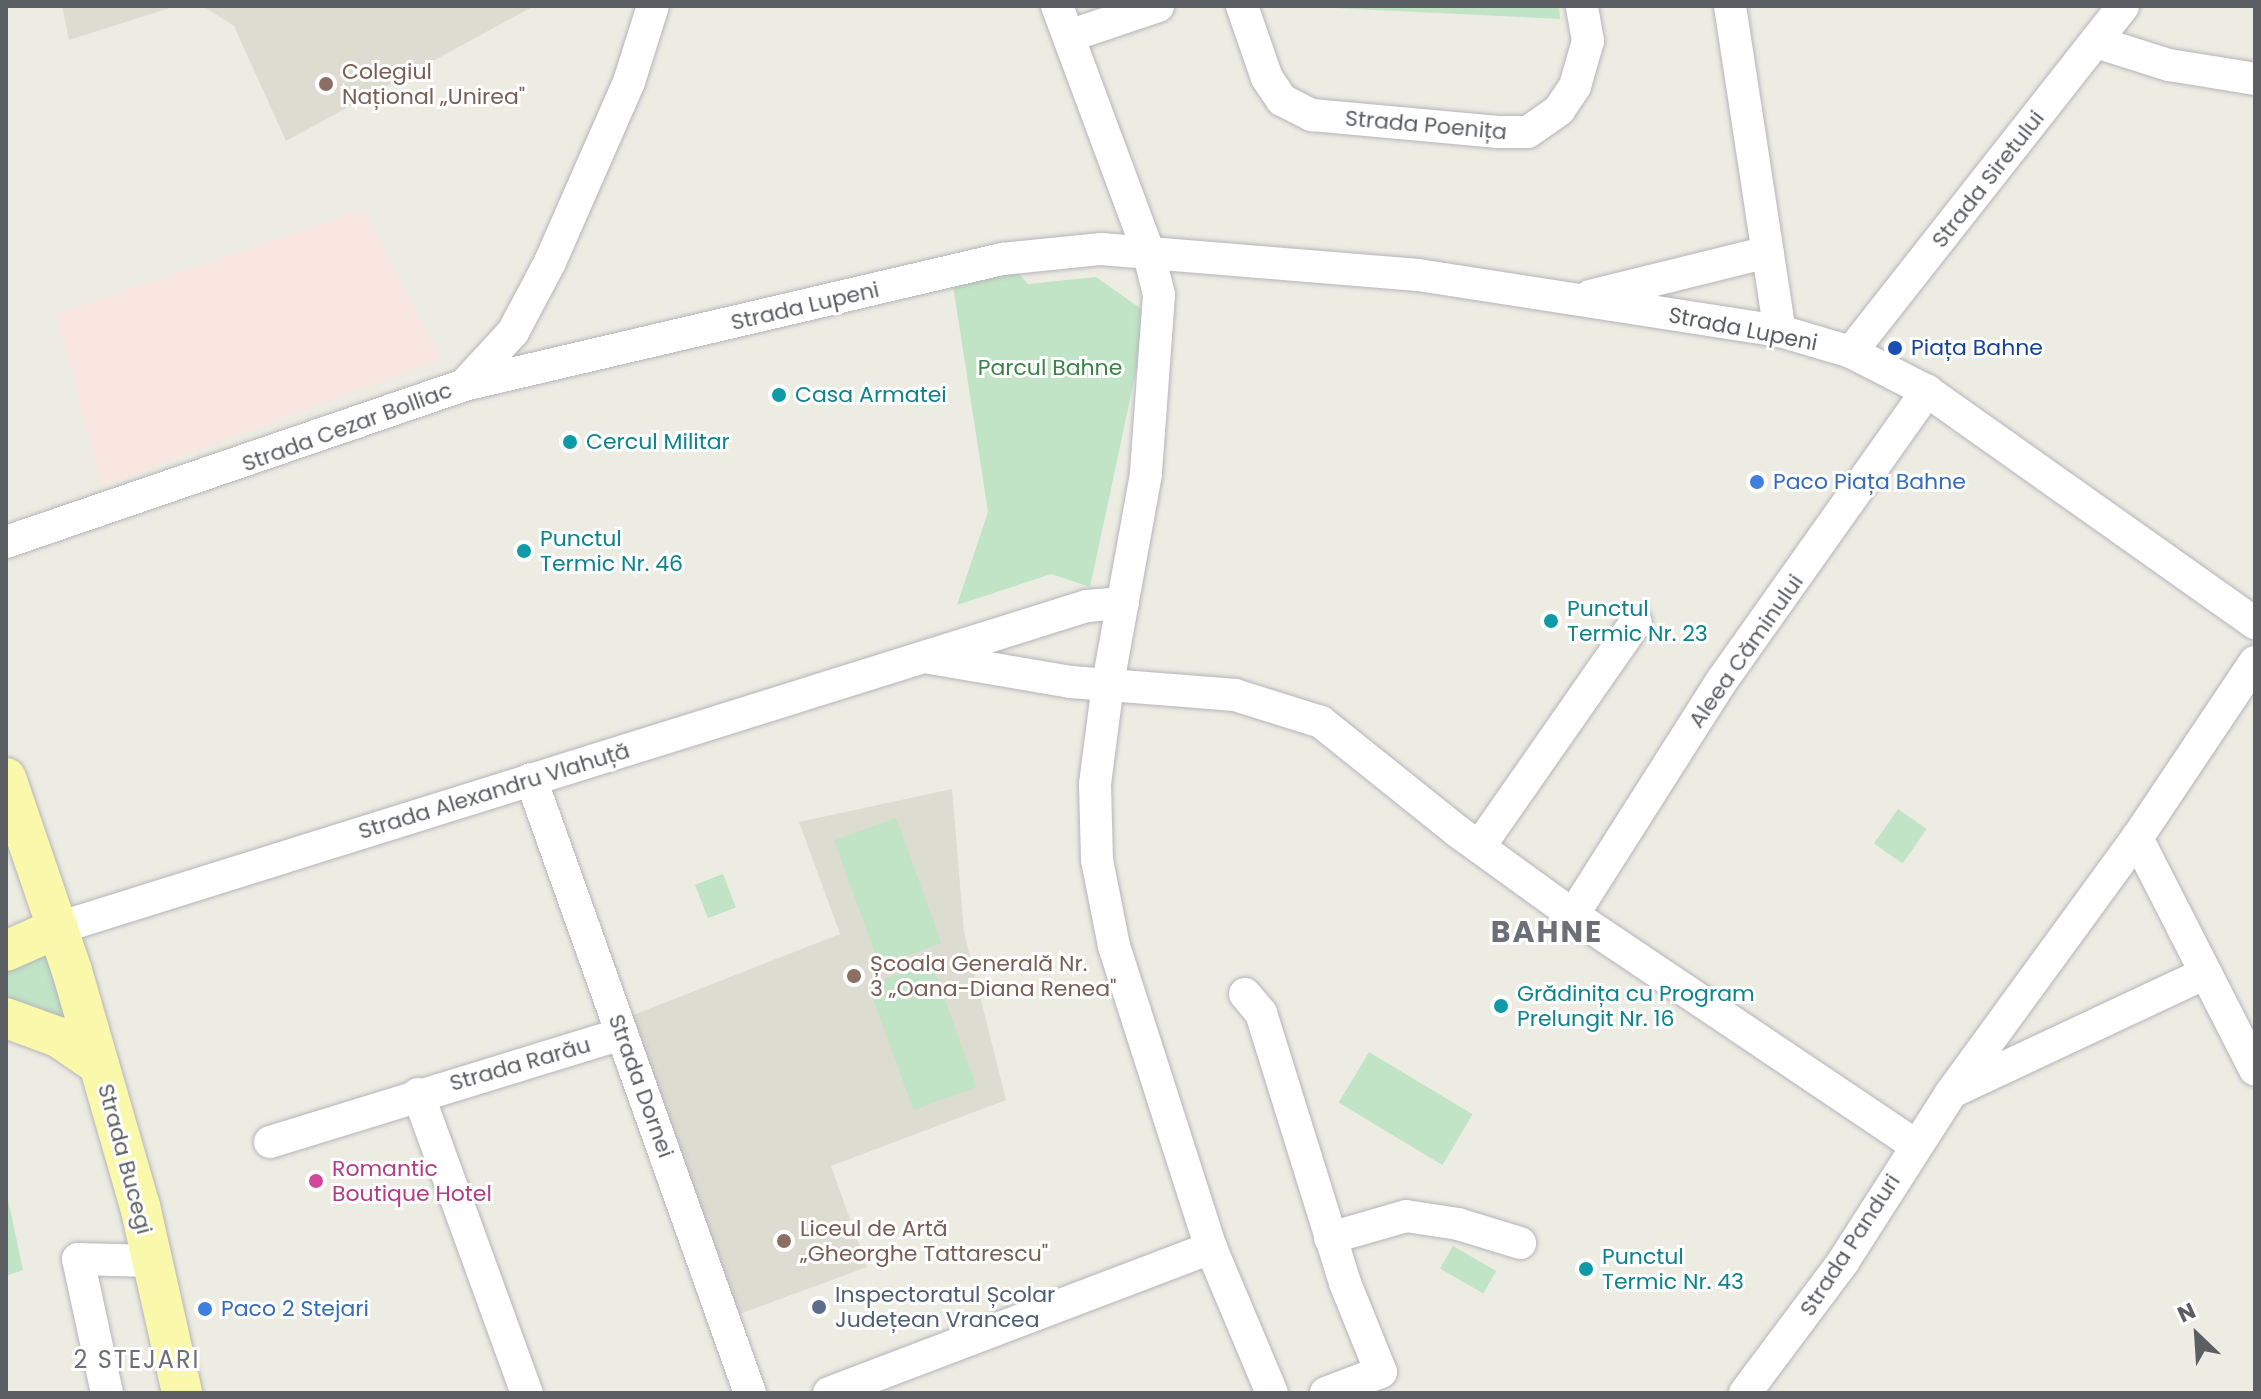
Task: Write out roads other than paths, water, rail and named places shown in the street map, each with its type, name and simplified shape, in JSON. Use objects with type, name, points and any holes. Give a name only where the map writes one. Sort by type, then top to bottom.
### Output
[{"type":"main road","name":"Strada Bucegi","points":[[6,778],[58,928],[99,1065],[152,1261],[182,1393]]},
{"type":"main road","points":[[6,951],[58,928]]},
{"type":"main road","points":[[6,1018],[58,1037],[99,1065]]},
{"type":"street","name":"Strada Cezar Bolliac","points":[[6,542],[464,385],[513,332],[550,262],[629,82],[653,6]]},
{"type":"street","points":[[1057,6],[1149,254],[1159,295],[1146,474],[1108,684],[1095,784],[1097,860],[1114,946],[1211,1248],[1272,1393]]},
{"type":"street","points":[[1069,36],[1158,6]]},
{"type":"street","name":"Strada Poenița","points":[[1242,6],[1267,78],[1282,100],[1312,115],[1498,132],[1528,132],[1559,110],[1575,86],[1588,41],[1582,6]]},
{"type":"street","points":[[1730,6],[1780,331]]},
{"type":"street","name":"Strada Siretului","points":[[1851,352],[2123,6]]},
{"type":"street","points":[[2096,42],[2169,65],[2255,79]]},
{"type":"street","name":"Strada Lupeni","points":[[464,385],[1002,259],[1101,249],[1418,275],[1780,331],[1851,352],[1927,391],[2255,623]]},
{"type":"street","points":[[1576,300],[1768,252]]},
{"type":"street","name":"Aleea Căminului","points":[[1573,915],[1721,682],[1927,391]]},
{"type":"street","name":"Strada Alexandru Vlahuță","points":[[58,928],[531,779],[930,658],[1087,606],[1123,603]]},
{"type":"street","points":[[1479,847],[1636,622]]},
{"type":"street","name":"Strada Alexandru Vlahuță","points":[[930,658],[1108,684]]},
{"type":"street","name":"Strada Panduri","points":[[1745,1393],[1843,1262],[1915,1145],[2137,838],[2255,662]]},
{"type":"street","points":[[1108,684],[1235,695],[1321,722],[1479,847],[1573,915],[1915,1145]]},
{"type":"street","name":"Strada Dornei","points":[[531,779],[750,1393]]},
{"type":"street","points":[[2137,838],[2255,1070]]},
{"type":"street","points":[[1951,1093],[2204,974]]},
{"type":"street","points":[[1245,994],[1261,1013],[1330,1238],[1381,1372],[1326,1393]]},
{"type":"street","name":"Strada Rarău","points":[[270,1142],[418,1094],[622,1034]]},
{"type":"street","points":[[418,1094],[527,1393]]},
{"type":"street","points":[[1330,1238],[1406,1216],[1458,1224],[1520,1243]]},
{"type":"street","points":[[829,1393],[1211,1248]]},
{"type":"street","points":[[107,1393],[87,1320],[78,1259],[152,1261]]},
{"type":"place","name":"Colegiul Național „Unirea\"","points":[[326,84]]},
{"type":"place","name":"Piața Bahne","points":[[1895,348]]},
{"type":"place","name":"Casa Armatei","points":[[779,395]]},
{"type":"place","name":"Cercul Militar","points":[[570,442]]},
{"type":"place","name":"Paco Piața Bahne","points":[[1757,482]]},
{"type":"place","name":"Punctul Termic Nr. 46","points":[[524,551]]},
{"type":"place","name":"Punctul Termic Nr. 23","points":[[1551,621]]},
{"type":"place","name":"Școala Generală Nr. 3 „Oana-Diana Renea\"","points":[[854,976]]},
{"type":"place","name":"Grădinița cu Program Prelungit Nr. 16","points":[[1501,1006]]},
{"type":"place","name":"Romantic Boutique Hotel","points":[[316,1181]]},
{"type":"place","name":"Liceul de Artă „Gheorghe Tattarescu\"","points":[[784,1241]]},
{"type":"place","name":"Punctul Termic Nr. 43","points":[[1586,1269]]},
{"type":"place","name":"Inspectoratul Școlar Județean Vrancea","points":[[819,1307]]},
{"type":"place","name":"Paco 2 Stejari","points":[[205,1309]]},
{"type":"district","name":"BAHNE","points":[[1547,932]]},
{"type":"district","name":"2 STEJARI","points":[[137,1360]]},
{"type":"park label","name":"Parcul Bahne","points":[[1050,368]]}]
